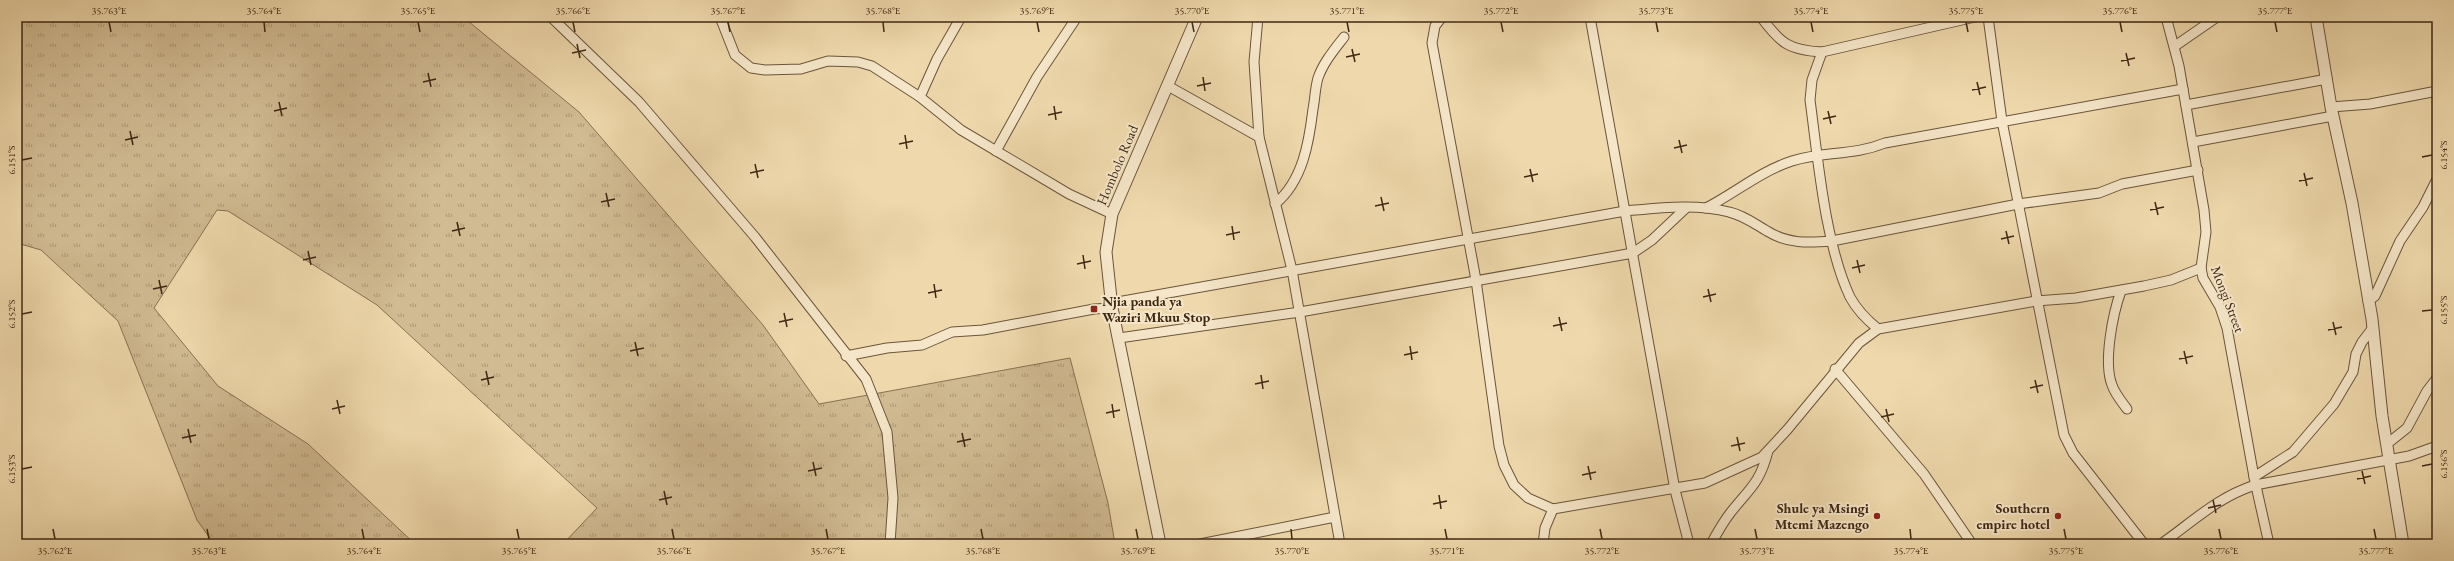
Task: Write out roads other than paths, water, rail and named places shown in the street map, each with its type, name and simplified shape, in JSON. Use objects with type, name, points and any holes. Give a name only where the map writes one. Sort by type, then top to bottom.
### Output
[{"type":"street","points":[[551,17],[639,102],[755,237],[846,356],[866,379],[887,432],[893,498],[890,544]]},
{"type":"street","points":[[720,17],[735,55],[751,68],[765,70],[801,69],[828,61],[858,62],[872,66],[920,98],[961,130],[1069,194],[1112,214]]},
{"type":"street","points":[[920,98],[937,59],[961,17]]},
{"type":"street","points":[[996,151],[1037,77],[1077,17]]},
{"type":"street","name":"Hombolo Road","points":[[1160,544],[1112,305],[1106,252],[1112,214],[1197,17]]},
{"type":"street","points":[[1258,17],[1254,62],[1259,137],[1292,270],[1340,544]]},
{"type":"street","points":[[1442,17],[1435,26],[1432,43],[1476,280],[1504,465],[1514,485],[1528,498],[1553,508],[1675,490],[1705,483],[1762,457],[1835,369],[1859,343],[1878,329],[2036,301],[2076,298],[2122,291],[2171,280],[2201,268]]},
{"type":"street","points":[[1590,17],[1675,490],[1689,544]]},
{"type":"street","points":[[1761,17],[1785,43],[1798,50],[1822,52],[1975,17]]},
{"type":"street","points":[[1988,17],[2002,121],[2036,301],[2064,435],[2073,453],[2144,544]]},
{"type":"street","name":"Mongi Street","points":[[2166,17],[2175,46],[2198,170],[2206,223],[2201,268],[2203,278],[2220,307],[2227,328],[2254,481],[2269,544]]},
{"type":"street","points":[[2175,46],[2217,17]]},
{"type":"street","points":[[2316,17],[2332,112],[2352,203],[2372,329],[2388,460],[2403,544]]},
{"type":"street","points":[[1275,204],[1288,190],[1301,167],[1309,144],[1317,80],[1322,67],[1344,37]]},
{"type":"street","points":[[1822,52],[1812,80],[1810,100],[1817,155],[1832,240],[1850,297],[1858,310],[1878,329]]},
{"type":"street","points":[[2186,104],[2327,79]]},
{"type":"street","points":[[1168,86],[1259,137]]},
{"type":"street","points":[[1704,209],[1779,166],[1817,155],[1841,154],[1869,149],[1885,143],[2183,88]]},
{"type":"street","points":[[2193,142],[2437,91]]},
{"type":"street","points":[[846,356],[887,348],[922,345],[952,332],[982,330],[1292,270],[1625,211],[1686,208],[1730,212],[1787,240],[1804,243],[1832,240],[2018,204],[2099,193],[2122,184],[2198,170]]},
{"type":"street","points":[[2368,301],[2375,296],[2400,241],[2423,207],[2437,179]]},
{"type":"street","points":[[1119,338],[1300,312],[1633,253],[1652,240],[1686,208]]},
{"type":"street","points":[[2122,291],[2114,312],[2110,374],[2112,386],[2127,409]]},
{"type":"street","points":[[2161,544],[2214,503],[2254,481],[2293,452],[2334,404],[2353,372],[2356,354],[2362,342],[2372,329]]},
{"type":"street","points":[[1835,369],[1924,474],[1972,544]]},
{"type":"street","points":[[2387,444],[2406,428],[2427,391],[2437,378]]},
{"type":"street","points":[[2254,481],[2409,456],[2437,446]]},
{"type":"street","points":[[1711,544],[1730,512],[1756,484],[1763,470],[1768,451]]},
{"type":"street","points":[[1543,544],[1546,528],[1553,508]]},
{"type":"street","points":[[1200,544],[1335,517]]},
{"type":"place","name":"Njia panda ya Waziri Mkuu Stop","points":[[1094,309]]},
{"type":"place","name":"Shule ya Msingi Mtemi Mazengo","points":[[1877,516]]},
{"type":"place","name":"Southern empire hotel","points":[[2058,516]]}]
